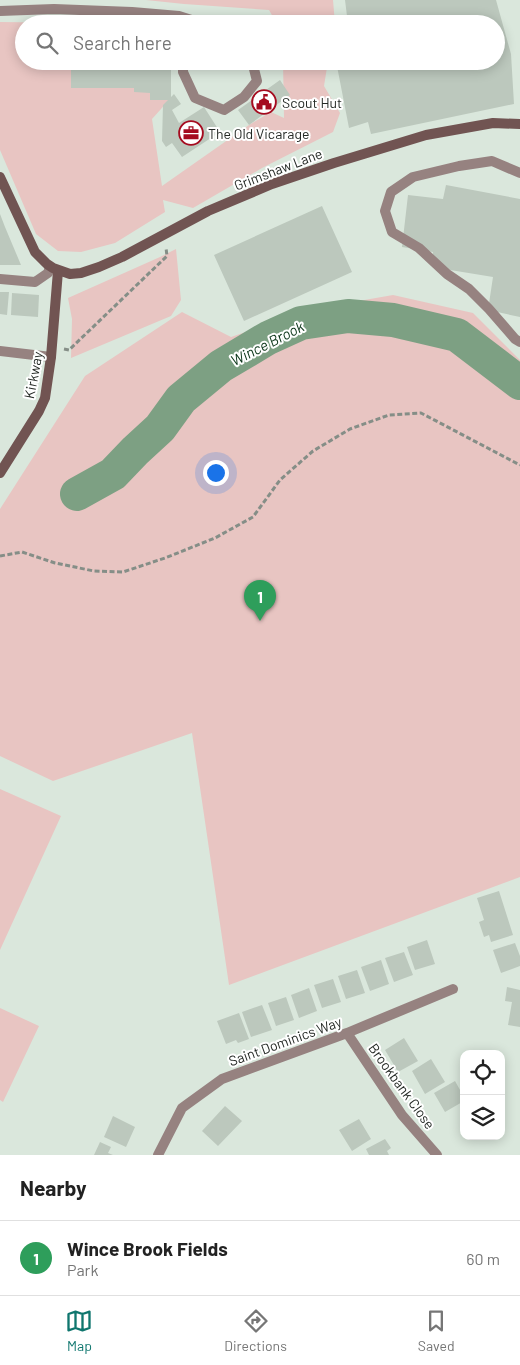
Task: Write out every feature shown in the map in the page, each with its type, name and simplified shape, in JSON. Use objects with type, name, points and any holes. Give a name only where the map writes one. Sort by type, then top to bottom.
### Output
[{"type":"main road","name":"Grimshaw Lane","points":[[54,269],[70,274],[81,273],[100,267],[208,211],[272,184],[334,163],[426,135],[493,123],[520,124]]},
{"type":"main road","points":[[1,184],[35,252],[54,269]]},
{"type":"main road","name":"Kirkway","points":[[0,473],[39,411],[45,398],[52,353],[54,269]]},
{"type":"street","points":[[0,11],[54,9],[132,12],[150,15]]},
{"type":"street","points":[[183,70],[195,98],[224,110],[244,97],[256,81],[254,70]]},
{"type":"street","points":[[520,173],[492,162],[459,166],[413,177],[391,192],[384,211],[392,232],[419,248],[447,274],[469,289],[515,339],[520,342]]},
{"type":"street","points":[[0,279],[35,282],[54,269]]},
{"type":"street","points":[[0,351],[52,353]]},
{"type":"street","name":"Saint Dominics Way","points":[[158,1155],[182,1108],[222,1079],[347,1033],[453,989]]},
{"type":"street","name":"Brookbank Close","points":[[347,1033],[402,1115],[437,1155]]},
{"type":"path","points":[[52,353],[69,350],[167,256],[164,235]]},
{"type":"path","points":[[0,556],[22,552],[74,567],[124,572],[165,558],[215,538],[253,517],[280,480],[314,451],[350,428],[389,415],[422,413],[520,465]]},
{"type":"shaded area","points":[[146,0],[333,0],[334,15],[272,15],[269,10]]},
{"type":"shaded area","points":[[0,22],[15,22],[15,70],[170,70],[170,99],[152,119],[162,186],[249,125],[271,112],[284,118],[283,70],[327,70],[324,86],[340,113],[333,132],[262,168],[193,208],[163,200],[165,212],[115,243],[81,252],[58,251],[36,234],[0,150]]},
{"type":"shaded area","points":[[176,249],[181,300],[171,316],[71,358],[72,319],[68,298]]},
{"type":"shaded area","points":[[393,295],[473,313],[520,360],[520,877],[229,985],[192,733],[53,781],[0,756],[0,509],[85,376],[182,312],[231,337],[313,309]]},
{"type":"shaded area","points":[[0,789],[61,816],[0,950]]},
{"type":"shaded area","points":[[0,1008],[39,1026],[3,1102],[0,1100]]},
{"type":"building","points":[[345,0],[496,0],[500,15],[347,15]]},
{"type":"building","points":[[505,32],[511,54],[514,104],[371,134],[368,122],[349,128],[338,70],[505,70]]},
{"type":"building","points":[[71,70],[171,70],[171,97],[174,94],[181,104],[172,110],[179,123],[204,107],[220,132],[182,157],[172,143],[166,147],[162,141],[163,105],[168,100],[150,100],[150,93],[134,92],[134,88],[71,88]]},
{"type":"building","name":"Scout Hut","points":[[280,80],[290,95],[249,125],[238,110]]},
{"type":"building","points":[[446,185],[520,199],[520,317],[488,310],[493,277],[432,267],[433,252],[402,247],[408,195],[443,199]]},
{"type":"building","points":[[322,206],[352,272],[244,321],[214,255]]},
{"type":"building","points":[[0,214],[5,227],[21,265],[0,265]]},
{"type":"building","points":[[0,292],[9,292],[7,315],[0,314]]},
{"type":"building","points":[[12,293],[39,295],[38,317],[11,315]]},
{"type":"building","points":[[499,891],[513,935],[491,942],[489,935],[484,937],[479,922],[484,920],[477,898]]},
{"type":"building","points":[[427,940],[435,964],[415,970],[407,947]]},
{"type":"building","points":[[515,943],[520,956],[520,966],[501,973],[493,950]]},
{"type":"building","points":[[404,952],[413,975],[394,982],[385,958]]},
{"type":"building","points":[[381,960],[389,984],[370,991],[361,967]]},
{"type":"building","points":[[357,970],[365,993],[346,999],[338,976]]},
{"type":"building","points":[[333,979],[341,1002],[322,1008],[314,985]]},
{"type":"building","points":[[507,987],[520,990],[520,1027],[508,1025],[512,1002],[505,1001]]},
{"type":"building","points":[[309,988],[317,1011],[299,1018],[291,995]]},
{"type":"building","points":[[286,997],[294,1020],[276,1026],[268,1003]]},
{"type":"building","points":[[262,1005],[272,1030],[251,1037],[242,1012]]},
{"type":"building","points":[[239,1013],[249,1039],[238,1043],[236,1040],[226,1044],[217,1021]]},
{"type":"building","points":[[404,1038],[418,1061],[398,1072],[385,1050]]},
{"type":"building","points":[[431,1059],[445,1082],[425,1094],[412,1071]]},
{"type":"building","points":[[455,1081],[460,1090],[460,1103],[445,1112],[434,1093]]},
{"type":"building","points":[[225,1106],[242,1121],[218,1146],[202,1131]]},
{"type":"building","points":[[113,1116],[135,1127],[126,1147],[104,1137]]},
{"type":"building","points":[[359,1119],[371,1139],[352,1151],[339,1130]]},
{"type":"building","points":[[385,1139],[391,1148],[387,1151],[389,1155],[369,1155],[366,1149]]},
{"type":"building","points":[[100,1142],[111,1147],[108,1153],[113,1155],[94,1155]]},
{"type":"waterway","name":"Wince Brook","points":[[77,494],[113,474],[160,428],[181,399],[221,366],[268,338],[301,323],[348,316],[393,320],[457,335],[520,383]]},
{"type":"place","name":"Scout Hut","points":[[264,102]]},
{"type":"place","name":"The Old Vicarage","points":[[191,133]]},
{"type":"place","name":"Wince Brook Fields","points":[[260,621]]}]
